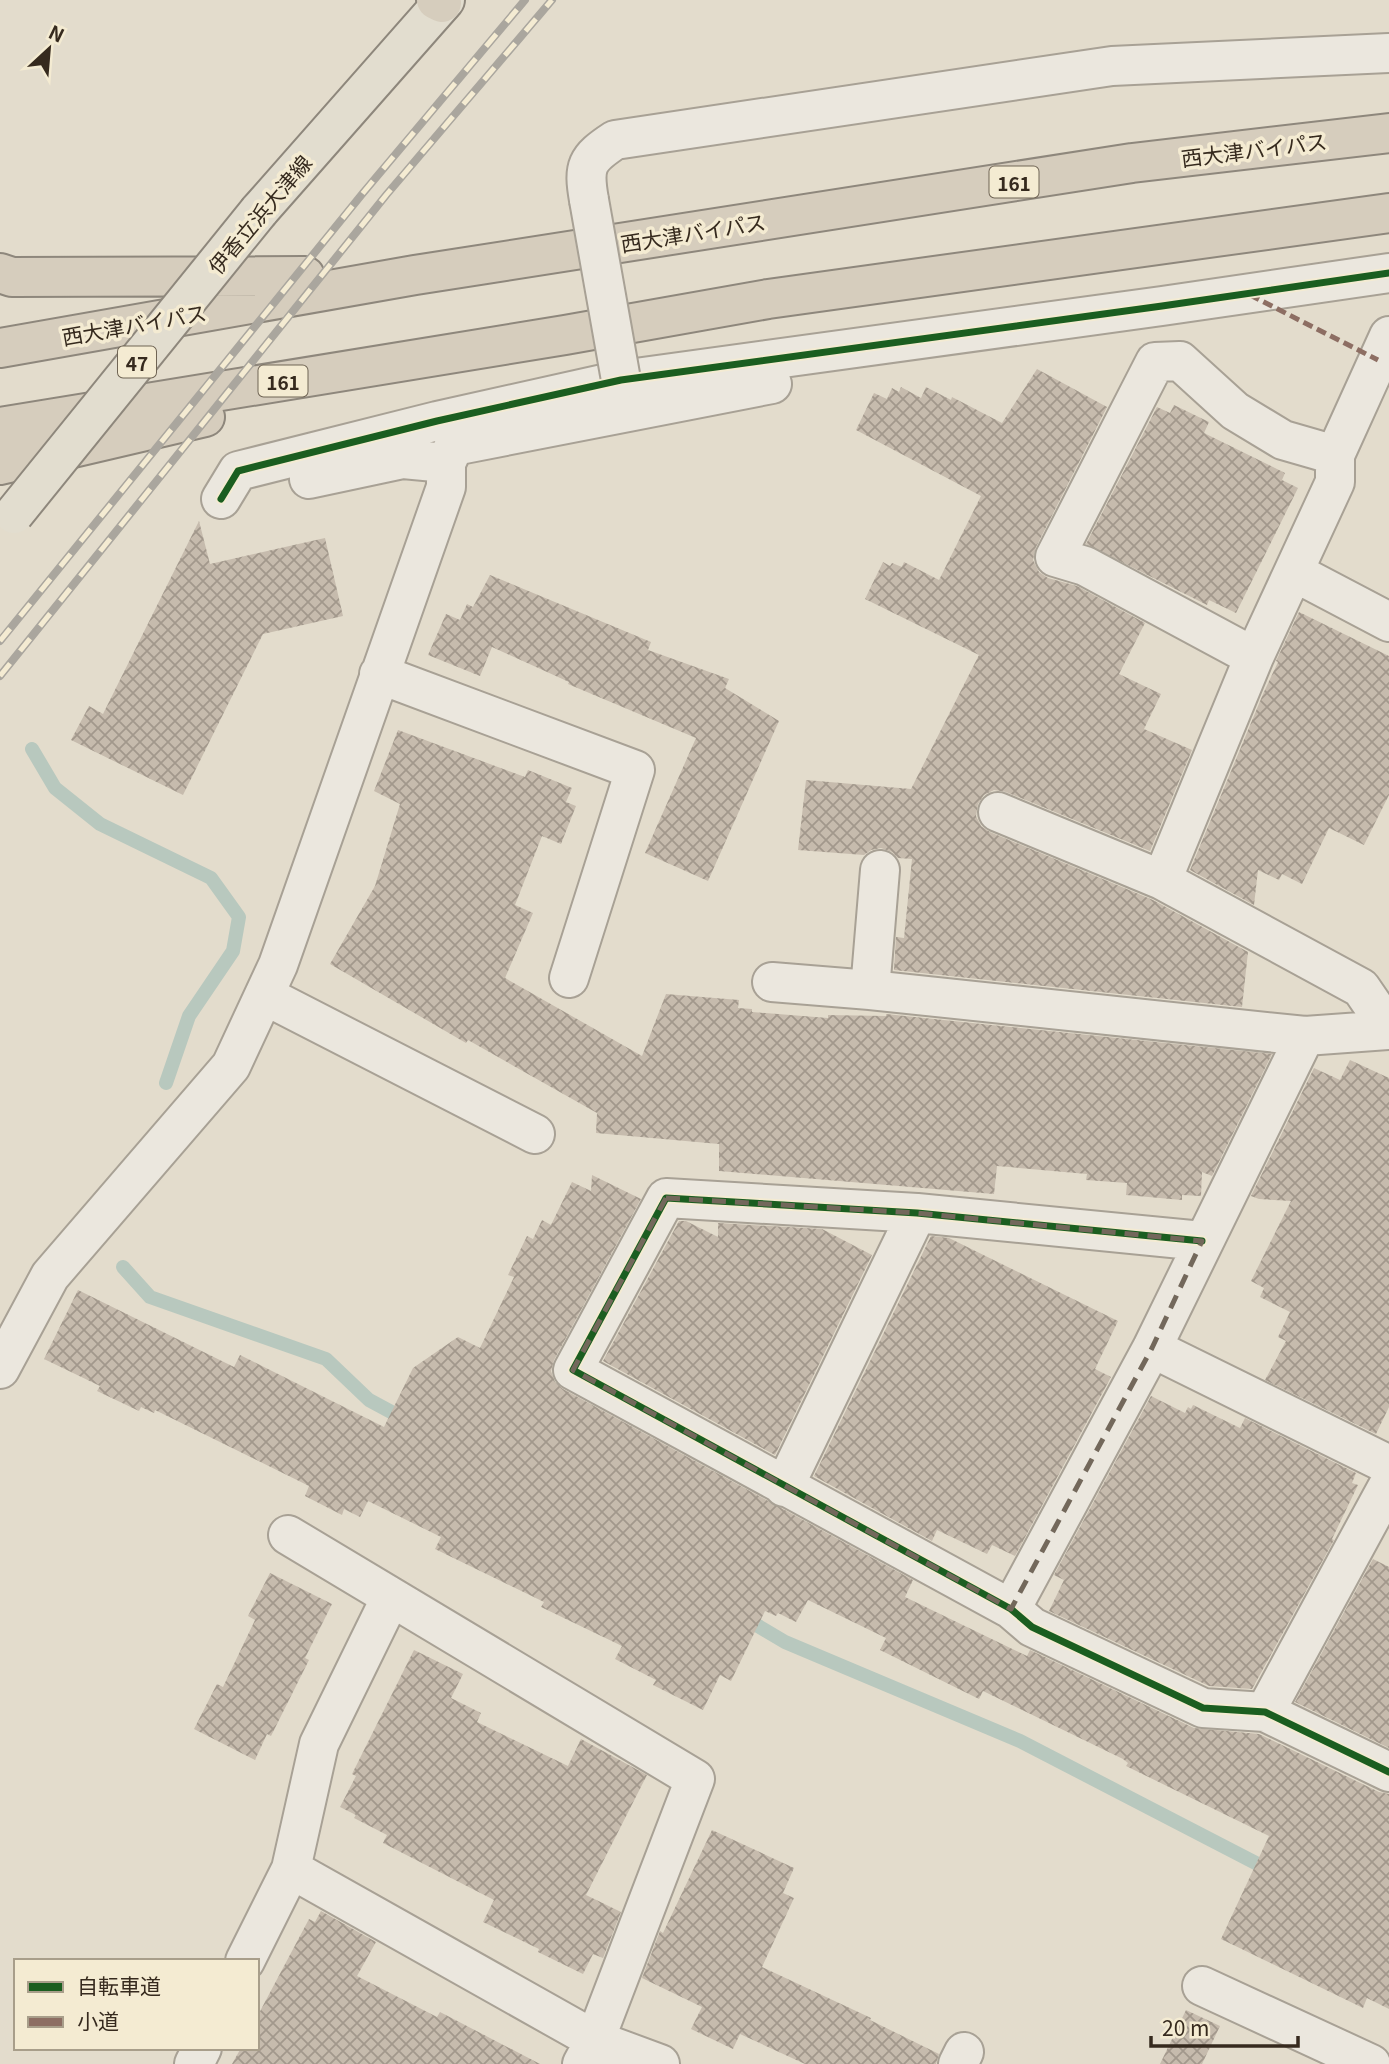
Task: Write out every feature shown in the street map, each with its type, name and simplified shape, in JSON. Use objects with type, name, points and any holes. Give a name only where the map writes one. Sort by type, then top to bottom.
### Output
[{"type":"highway","name":"西大津バイパス","points":[[0,348],[415,275],[1132,163],[1389,133]]},
{"type":"highway","name":"161","points":[[0,427],[565,335],[768,299],[1389,213]]},
{"type":"highway","points":[[0,273],[12,277],[415,275]]},
{"type":"highway","points":[[0,465],[565,335]]},
{"type":"main road","name":"伊香立浜大津線","points":[[7,523],[259,211],[441,1]]},
{"type":"street","points":[[621,380],[585,175],[595,154],[615,140],[1112,66],[1389,53]]},
{"type":"street","points":[[446,463],[403,459],[221,499],[238,471],[437,421],[621,380],[1389,273]]},
{"type":"street","points":[[0,1369],[50,1276],[231,1066],[278,965],[446,487],[446,463],[454,446],[761,386],[1062,341],[1162,306]]},
{"type":"street","points":[[1162,880],[1254,657],[1335,482],[1335,455],[1389,336]]},
{"type":"street","points":[[1254,657],[1085,566],[1055,557],[1155,362],[1180,361],[1235,411],[1283,440],[1335,455]]},
{"type":"street","points":[[1294,572],[1389,622]]},
{"type":"street","points":[[379,674],[635,770],[569,978]]},
{"type":"street","points":[[772,982],[1305,1036],[1389,1029],[1361,988],[1162,880],[998,812]]},
{"type":"street","points":[[870,990],[880,870]]},
{"type":"street","points":[[264,995],[535,1134]]},
{"type":"street","points":[[1011,1609],[1152,1348],[1202,1241],[1305,1036]]},
{"type":"street","points":[[1202,1241],[917,1213],[666,1198],[573,1370],[1011,1609],[1032,1627],[1203,1709],[1265,1713],[1389,1772]]},
{"type":"street","points":[[784,1487],[917,1213]]},
{"type":"street","points":[[1152,1348],[1389,1465]]},
{"type":"street","points":[[1265,1713],[1389,1484]]},
{"type":"street","points":[[288,1535],[695,1779],[588,2052]]},
{"type":"street","points":[[246,1959],[291,1869],[319,1744],[391,1597]]},
{"type":"street","points":[[291,1869],[588,2052],[660,2064]]},
{"type":"street","points":[[1202,1986],[1371,2064]]},
{"type":"highlighted area","points":[[666,1198],[917,1213],[1202,1241],[1152,1348],[1011,1609],[573,1370]]},
{"type":"building","points":[[1037,369],[1107,407],[1036,547],[1033,560],[1039,572],[1048,578],[1077,586],[1145,623],[1119,674],[1161,694],[1144,729],[1192,750],[1150,851],[1006,792],[994,790],[984,795],[978,804],[976,816],[981,826],[990,832],[1153,900],[1248,952],[1242,1007],[894,970],[896,937],[904,938],[912,859],[898,858],[892,852],[881,848],[864,855],[798,850],[806,780],[911,789],[979,655],[865,599],[883,562],[902,567],[904,562],[939,580],[981,496],[856,430],[874,393],[887,399],[892,388],[899,392],[901,387],[921,398],[926,387],[1002,423]]},
{"type":"building","points":[[1174,405],[1209,422],[1204,433],[1285,473],[1282,480],[1298,488],[1236,613],[1209,600],[1207,605],[1086,544],[1157,407],[1170,413]]},
{"type":"building","points":[[199,521],[210,564],[325,538],[343,616],[263,634],[183,795],[71,740],[89,706],[103,714]]},
{"type":"building","points":[[490,575],[651,642],[648,650],[729,679],[725,688],[779,721],[708,881],[645,853],[696,738],[568,684],[569,682],[492,647],[480,676],[428,655],[446,614],[460,620],[467,604],[473,607]]},
{"type":"building","points":[[1299,612],[1389,656],[1389,795],[1364,845],[1329,828],[1302,884],[1282,874],[1279,880],[1258,870],[1254,905],[1190,870],[1278,662],[1276,661]]},
{"type":"building","points":[[398,730],[525,777],[528,770],[572,788],[566,802],[576,806],[561,844],[542,836],[515,905],[533,913],[505,978],[642,1056],[666,994],[739,1000],[738,1008],[752,1009],[752,1012],[828,1018],[828,1015],[886,1014],[1272,1054],[1212,1176],[1202,1172],[1201,1196],[1182,1195],[1182,1200],[1126,1195],[1127,1183],[1086,1180],[1087,1174],[997,1166],[994,1194],[719,1171],[719,1144],[596,1133],[597,1113],[468,1040],[466,1043],[330,964],[375,886],[400,804],[374,791]]},
{"type":"building","points":[[1350,1060],[1389,1078],[1389,1407],[1376,1434],[1265,1380],[1286,1341],[1278,1337],[1290,1312],[1260,1297],[1264,1288],[1251,1281],[1291,1201],[1251,1196],[1314,1068],[1340,1080]]},
{"type":"building","points":[[592,1175],[641,1199],[554,1360],[551,1371],[555,1382],[563,1389],[913,1580],[905,1597],[1027,1656],[1030,1650],[1194,1728],[1259,1734],[1379,1792],[1389,1794],[1389,2009],[1367,1998],[1363,2008],[1221,1939],[1269,1836],[1126,1766],[1128,1763],[1123,1759],[983,1691],[979,1699],[880,1650],[886,1638],[808,1600],[796,1622],[778,1613],[776,1616],[765,1611],[731,1681],[720,1675],[703,1710],[653,1685],[656,1680],[615,1659],[622,1646],[541,1607],[544,1602],[435,1549],[441,1537],[368,1501],[360,1517],[344,1509],[342,1515],[305,1496],[309,1486],[155,1410],[154,1413],[141,1407],[139,1411],[97,1391],[100,1386],[44,1359],[78,1290],[234,1367],[240,1355],[384,1427],[413,1368],[458,1337],[480,1348],[514,1277],[508,1275],[527,1236],[533,1239],[542,1220],[551,1225],[572,1182],[591,1191]]},
{"type":"building","points":[[679,1221],[686,1221],[718,1237],[718,1223],[822,1229],[872,1255],[775,1455],[603,1361]]},
{"type":"building","points":[[931,1236],[949,1238],[1118,1321],[1095,1369],[1111,1377],[1015,1556],[992,1545],[987,1554],[937,1530],[932,1541],[814,1476]]},
{"type":"building","points":[[1151,1396],[1185,1413],[1188,1407],[1191,1409],[1193,1405],[1240,1428],[1245,1418],[1356,1473],[1352,1483],[1358,1485],[1332,1539],[1334,1540],[1252,1689],[1209,1686],[1049,1611],[1064,1580],[1054,1575]]},
{"type":"building","points":[[1373,1559],[1389,1567],[1389,1748],[1295,1702]]},
{"type":"building","points":[[270,1573],[332,1604],[305,1658],[309,1660],[271,1736],[267,1734],[255,1760],[194,1729],[217,1684],[223,1687],[255,1620],[248,1616]]},
{"type":"building","points":[[414,1650],[463,1674],[451,1698],[481,1713],[477,1722],[568,1766],[581,1739],[647,1775],[586,1895],[621,1912],[603,1958],[593,1954],[583,1974],[483,1922],[494,1900],[383,1843],[387,1835],[354,1818],[356,1815],[340,1807],[356,1776],[352,1774]]},
{"type":"building","points":[[712,1830],[794,1868],[783,1893],[794,1898],[762,1967],[871,2018],[870,2020],[939,2054],[936,2064],[805,2064],[740,2034],[733,2049],[691,2029],[702,2007],[642,1978],[660,1931],[663,1933]]},
{"type":"building","points":[[321,1911],[376,1942],[357,1976],[437,2017],[440,2012],[540,2064],[232,2064],[240,2050],[259,2050],[259,2013],[309,1919],[315,1922]]},
{"type":"building","points":[[1186,2010],[1220,2026],[1202,2064],[1160,2064]]},
{"type":"waterway","points":[[32,749],[55,788],[100,824],[211,878],[239,917],[233,951],[189,1016],[166,1083]]},
{"type":"waterway","points":[[123,1267],[150,1297],[326,1359],[369,1400],[408,1421]]},
{"type":"waterway","points":[[743,1617],[785,1642],[1020,1741],[1273,1872]]},
{"type":"railway","points":[[0,641],[363,193],[525,0]]},
{"type":"railway","points":[[0,676],[387,194],[552,0]]},
{"type":"marked path","points":[[1250,295],[1378,360]]},
{"type":"cycle path","points":[[221,499],[238,471],[437,421],[621,380],[1389,273]]},
{"type":"cycle path","points":[[1202,1241],[917,1213],[666,1198],[573,1370],[1011,1609],[1032,1627],[1203,1708],[1265,1712],[1389,1772]]}]
